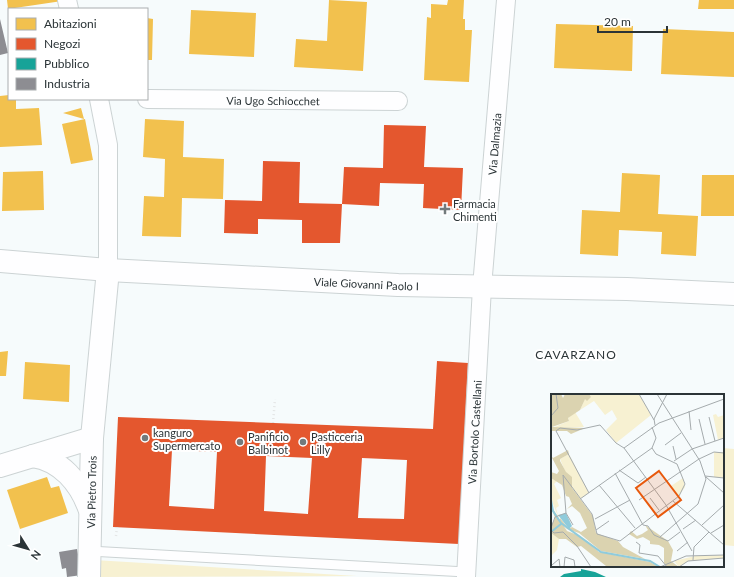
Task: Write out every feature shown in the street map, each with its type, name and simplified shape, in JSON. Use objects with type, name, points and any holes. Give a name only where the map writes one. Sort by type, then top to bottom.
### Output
[{"type":"street","name":"Via Dalmazia","points":[[482,287],[506,0]]},
{"type":"street","name":"Via Ugo Schiocchet","points":[[148,99],[398,101]]},
{"type":"street","points":[[99,100],[108,145],[108,270]]},
{"type":"street","name":"Viale Giovanni Paolo I","points":[[0,261],[108,270],[398,285],[627,289],[734,294]]},
{"type":"street","name":"Via Pietro Trois","points":[[90,577],[89,551],[92,438],[108,270]]},
{"type":"street","name":"Via Bortolo Castellani","points":[[466,575],[482,287]]},
{"type":"street","points":[[0,466],[92,438]]},
{"type":"street","points":[[33,456],[51,460],[64,470],[82,490],[90,511]]},
{"type":"lane","points":[[89,551],[466,575]]},
{"type":"path","points":[[273,423],[275,399]]},
{"type":"shaded area","points":[[724,448],[734,449],[734,546],[724,545]]},
{"type":"shaded area","points":[[94,560],[357,576],[95,577]]},
{"type":"building: Abitazioni","points":[[7,0],[62,0],[8,8]]},
{"type":"building: Abitazioni","points":[[329,0],[367,2],[363,71],[294,67],[296,39],[327,41]]},
{"type":"building: Abitazioni","points":[[448,0],[464,0],[463,19],[465,19],[465,30],[472,30],[469,82],[424,80],[427,17],[431,18],[431,4],[447,5]]},
{"type":"building: Abitazioni","points":[[699,0],[734,0],[734,9],[698,9]]},
{"type":"building: Abitazioni","points":[[191,10],[256,13],[254,57],[189,54]]},
{"type":"building: Abitazioni","points":[[148,18],[153,19],[152,60],[148,60]]},
{"type":"building: Abitazioni","points":[[556,24],[633,26],[632,71],[554,68]]},
{"type":"building: Abitazioni","points":[[663,29],[734,32],[734,77],[661,74]]},
{"type":"building: Abitazioni","points":[[8,95],[8,100],[16,100],[16,109],[39,108],[42,145],[0,147],[0,96]]},
{"type":"building: Abitazioni","points":[[81,108],[84,119],[63,113]]},
{"type":"building: Abitazioni","points":[[85,119],[93,160],[71,164],[62,124]]},
{"type":"building: Abitazioni","points":[[145,119],[184,121],[183,157],[224,159],[223,199],[182,198],[181,237],[142,236],[144,196],[164,197],[165,159],[143,157]]},
{"type":"building: Abitazioni","points":[[43,171],[44,210],[2,211],[3,172]]},
{"type":"building: Abitazioni","points":[[622,173],[660,175],[658,214],[698,216],[696,256],[661,254],[662,232],[619,230],[618,256],[580,254],[582,210],[620,212]]},
{"type":"building: Abitazioni","points":[[702,175],[734,175],[734,216],[701,216]]},
{"type":"building: Abitazioni","points":[[8,351],[6,376],[0,376],[0,352]]},
{"type":"building: Abitazioni","points":[[25,362],[70,365],[69,402],[23,399]]},
{"type":"building: Abitazioni","points":[[47,477],[51,488],[59,486],[68,513],[20,529],[7,490]]},
{"type":"building: Negozi","points":[[384,125],[426,126],[424,167],[463,168],[461,210],[423,208],[424,184],[380,183],[379,206],[342,204],[344,167],[383,168]]},
{"type":"building: Negozi","points":[[263,161],[300,162],[299,203],[342,204],[340,243],[302,243],[302,220],[258,219],[258,234],[224,233],[225,200],[262,201]]},
{"type":"building: Negozi","points":[[437,361],[468,363],[459,544],[113,527],[118,417],[433,429]],"holes":[[[172,450],[217,452],[214,509],[169,506]],[[266,456],[312,458],[308,514],[264,511]],[[362,458],[407,460],[404,519],[358,518]]]},
{"type":"building: Pubblico","points":[[581,569],[595,572],[606,577],[560,577],[564,574],[581,571]]},
{"type":"building: Industria","points":[[0,19],[8,53],[0,55]]},
{"type":"building: Industria","points":[[77,549],[82,575],[67,577],[66,568],[62,569],[59,552]]},
{"type":"place","name":"Farmacia Chimenti","points":[[445,209]]},
{"type":"place","name":"kanguro Supermercato","points":[[145,438]]},
{"type":"place","name":"Panificio Balbinot","points":[[240,442]]},
{"type":"place","name":"Pasticceria Lilly","points":[[303,442]]},
{"type":"district","name":"CAVARZANO","points":[[576,354]]}]
